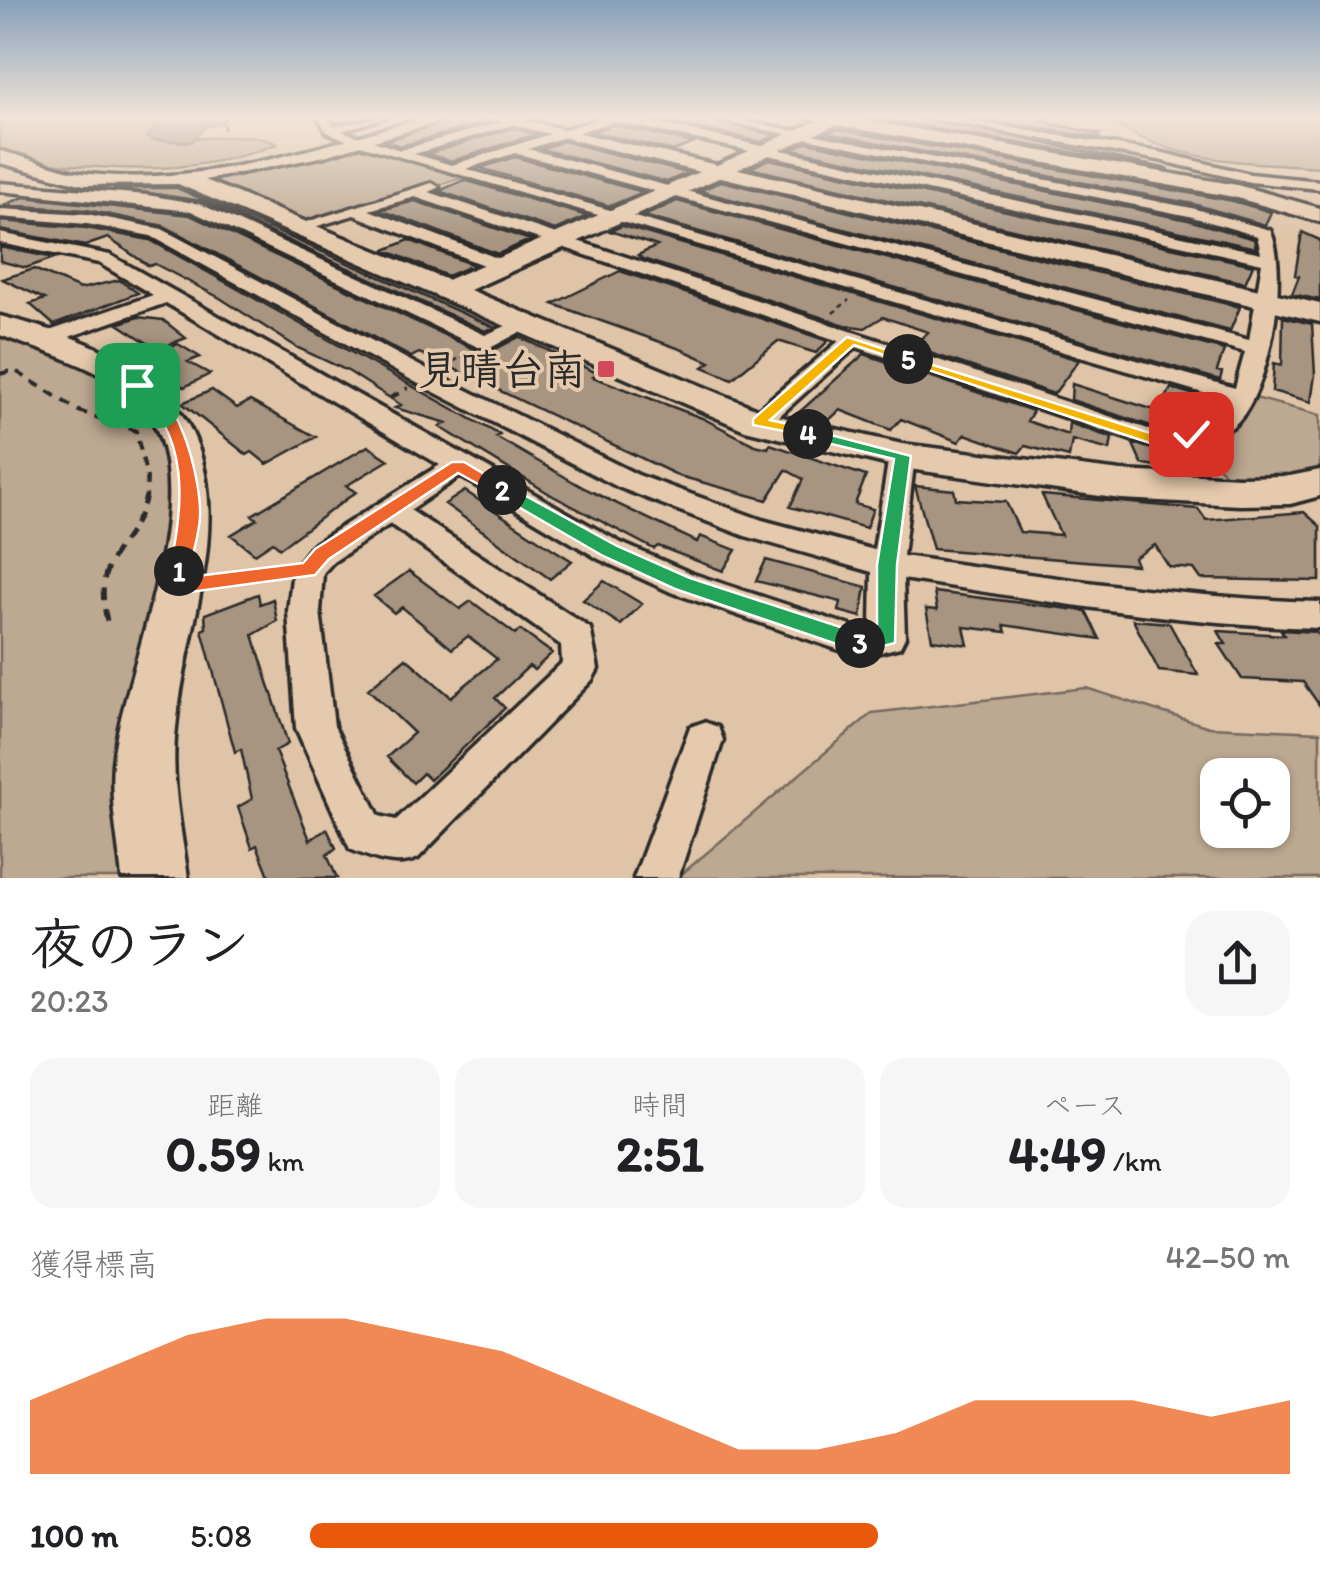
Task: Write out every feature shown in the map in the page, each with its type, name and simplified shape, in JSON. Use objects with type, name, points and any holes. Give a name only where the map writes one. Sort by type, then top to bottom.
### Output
[{"type":"street","points":[[0,157],[94,180],[184,178],[282,157]]},
{"type":"street","points":[[413,157],[1244,398]]},
{"type":"street","points":[[455,168],[490,157]]},
{"type":"street","points":[[543,157],[1255,348]]},
{"type":"street","points":[[660,157],[1320,313]]},
{"type":"street","points":[[448,290],[752,157]]},
{"type":"street","points":[[793,157],[1270,260]]},
{"type":"street","points":[[416,192],[1150,438],[1216,429],[1236,412],[1244,398],[1268,300],[1270,260],[1264,233],[1219,218],[911,157]]},
{"type":"street","points":[[1042,157],[1252,194],[1320,215]]},
{"type":"street","points":[[1093,166],[1106,157]]},
{"type":"street","points":[[1157,157],[1250,178],[1320,185]]},
{"type":"street","points":[[298,227],[475,174]]},
{"type":"street","points":[[184,178],[758,422],[902,456],[1121,485],[1239,491],[1290,490],[1320,483]]},
{"type":"street","points":[[0,187],[44,194],[164,200],[195,207],[485,343],[529,322]]},
{"type":"street","points":[[354,210],[502,266]]},
{"type":"street","points":[[0,213],[98,220],[156,232],[425,378],[628,482],[755,529],[887,565],[1127,600],[1245,613],[1320,615]]},
{"type":"street","points":[[0,238],[104,259],[610,551],[664,575],[860,643],[888,637],[887,565],[902,456]]},
{"type":"street","points":[[20,333],[168,296]]},
{"type":"street","points":[[20,333],[120,373],[155,398],[173,428],[189,472],[191,518],[142,764],[155,878]]},
{"type":"street","points":[[758,422],[852,340]]},
{"type":"street","points":[[390,510],[578,638],[580,669],[403,842],[365,834],[315,728],[304,610],[308,570],[322,554],[390,510],[458,466]]},
{"type":"street","points":[[656,878],[704,740]]},
{"type":"path","points":[[0,374],[14,370],[79,411],[136,431],[147,492],[134,526],[104,564],[98,592],[107,621]]},
{"type":"path","points":[[176,586],[308,570]]},
{"type":"shaded area","points":[[0,157],[235,157],[209,163],[140,168]]},
{"type":"shaded area","points":[[295,157],[414,157],[475,174],[298,227],[199,182]]},
{"type":"shaded area","points":[[1206,157],[1320,157],[1320,167],[1233,161]]},
{"type":"shaded area","points":[[0,325],[137,385],[189,472],[162,878],[0,878]]},
{"type":"shaded area","points":[[1244,395],[1320,415],[1320,483],[1239,491],[1191,434]]},
{"type":"shaded area","points":[[1086,688],[1209,727],[1320,732],[1320,878],[677,878],[872,713]]},
{"type":"building","points":[[515,157],[643,192],[610,206],[480,168]]},
{"type":"building","points":[[571,157],[625,157],[687,173],[667,182]]},
{"type":"building","points":[[830,157],[880,157],[1188,220],[1254,239],[1256,248]]},
{"type":"building","points":[[951,157],[990,157],[1233,201],[1271,212],[1265,225],[1193,204]]},
{"type":"building","points":[[1099,157],[1111,157],[1169,169]]},
{"type":"building","points":[[769,159],[1253,265],[1245,283],[750,168]]},
{"type":"building","points":[[464,180],[587,216],[555,230],[439,191]]},
{"type":"building","points":[[721,181],[1240,307],[1230,331],[700,191]]},
{"type":"building","points":[[113,188],[177,188],[494,327],[485,331],[202,201]]},
{"type":"building","points":[[24,197],[190,215],[476,350],[494,350],[519,337],[597,373],[593,377],[702,418],[755,445],[768,448],[770,444],[866,476],[855,504],[873,509],[866,528],[790,507],[803,479],[786,470],[767,500],[679,476],[429,357],[419,353],[411,357],[164,226],[87,210],[4,205]]},
{"type":"building","points":[[415,201],[530,240],[498,254],[381,210]]},
{"type":"building","points":[[677,201],[1224,350],[1217,371],[1222,372],[1220,380],[644,216]]},
{"type":"building","points":[[0,221],[86,228],[150,240],[500,435],[496,437],[584,488],[697,542],[700,536],[736,550],[723,571],[658,546],[654,549],[553,496],[440,427],[447,423],[395,408],[401,405],[348,371],[298,348],[220,298],[155,264],[149,266],[108,238],[85,246],[0,230]]},
{"type":"building","points":[[622,226],[1079,360],[1054,394],[912,347],[928,332],[883,317],[865,328],[845,325],[643,259],[638,255],[657,246],[610,231]]},
{"type":"building","points":[[1302,232],[1320,240],[1320,300],[1292,294],[1299,276],[1295,275]]},
{"type":"building","points":[[409,240],[473,265],[447,276],[385,250]]},
{"type":"building","points":[[0,247],[54,258],[26,268],[0,261]]},
{"type":"building","points":[[34,269],[80,289],[119,280],[138,293],[54,325],[30,304],[45,299],[2,279]]},
{"type":"building","points":[[620,271],[828,341],[816,353],[778,341],[732,379],[703,367],[710,362],[683,350],[553,304]]},
{"type":"building","points":[[138,317],[163,320],[186,338],[157,349],[118,324]]},
{"type":"building","points":[[1283,317],[1312,324],[1315,375],[1311,402],[1272,391],[1274,363],[1282,365]]},
{"type":"building","points":[[178,344],[200,357],[188,362],[210,374],[184,387],[141,359]]},
{"type":"building","points":[[864,354],[1033,411],[1027,421],[1068,435],[1069,423],[1112,438],[1110,450],[1072,440],[1069,457],[1025,446],[1019,453],[965,434],[959,442],[901,419],[891,430],[840,410],[826,423],[795,416]]},
{"type":"building","points":[[1072,384],[1164,413],[1163,425],[1151,426],[1071,400]]},
{"type":"building","points":[[1171,388],[1212,400],[1205,416],[1163,404]]},
{"type":"building","points":[[212,390],[237,408],[250,401],[316,437],[267,464],[252,452],[247,455],[182,403]]},
{"type":"building","points":[[1133,444],[1177,450],[1188,470],[1142,464]]},
{"type":"building","points":[[368,446],[389,460],[346,486],[356,492],[280,548],[273,542],[255,554],[231,535],[257,519],[252,515]]},
{"type":"building","points":[[915,486],[954,490],[956,499],[1006,502],[1020,532],[1061,535],[1042,495],[1198,509],[1206,520],[1304,512],[1320,526],[1320,581],[1201,579],[1194,569],[1169,567],[1155,545],[1134,558],[1137,565],[933,549]]},
{"type":"building","points":[[465,491],[572,561],[550,579],[445,504]]},
{"type":"building","points":[[766,560],[866,587],[861,617],[839,611],[841,602],[756,581]]},
{"type":"building","points":[[409,571],[460,609],[471,601],[515,634],[520,630],[552,653],[534,670],[529,666],[495,698],[505,708],[430,780],[423,773],[413,783],[387,757],[414,733],[368,689],[406,658],[451,697],[497,659],[468,636],[452,649],[402,607],[394,613],[374,596]]},
{"type":"building","points":[[604,581],[642,604],[621,625],[583,600]]},
{"type":"building","points":[[934,592],[1086,611],[1100,639],[1004,625],[1006,632],[964,627],[968,645],[932,640],[926,609],[937,610]]},
{"type":"building","points":[[258,594],[260,604],[273,599],[277,621],[253,635],[288,744],[275,751],[310,840],[327,829],[336,848],[327,855],[337,878],[270,878],[257,845],[252,848],[238,807],[252,799],[241,749],[235,752],[202,630],[206,628],[205,614]]},
{"type":"building","points":[[1133,620],[1169,623],[1198,675],[1159,671]]},
{"type":"building","points":[[1281,630],[1316,632],[1320,638],[1320,706],[1303,682],[1242,679],[1219,644],[1226,644],[1218,631],[1284,635]]},
{"type":"place","name":"見晴台南","points":[[606,369]]},
{"type":"route","points":[[137,385],[155,398],[173,428],[189,472],[191,518],[176,586],[308,570],[322,554],[458,466],[610,551],[682,583],[860,643],[888,637],[887,565],[902,456],[758,422],[852,340],[1150,438],[1191,434]]}]
